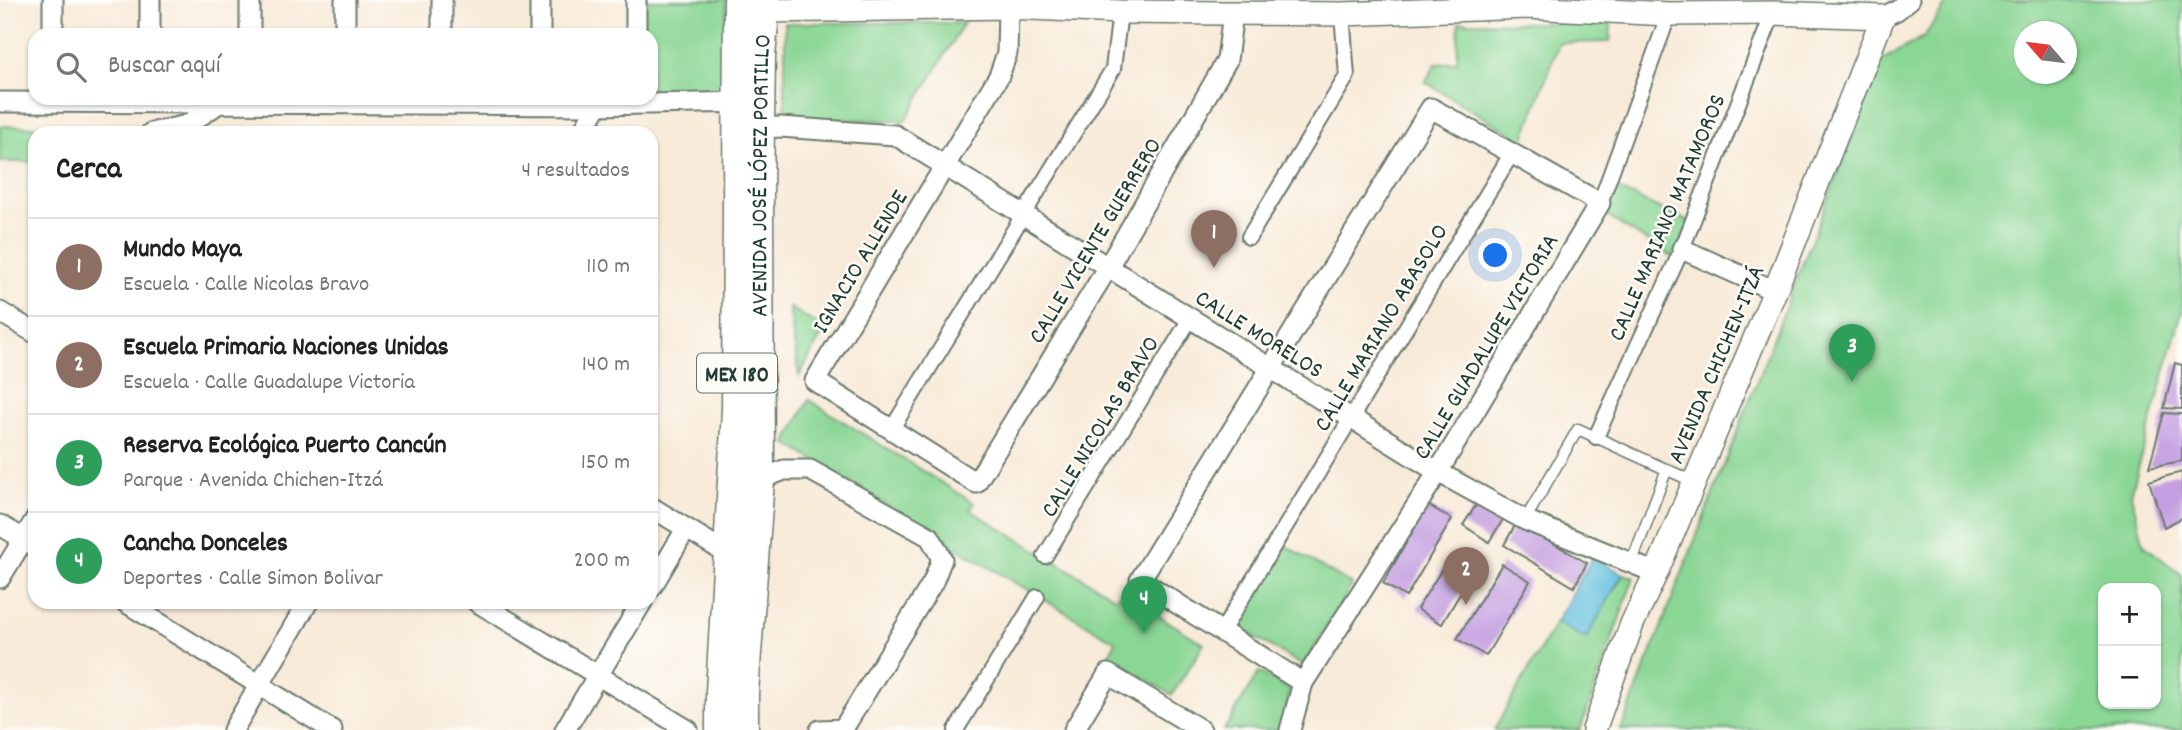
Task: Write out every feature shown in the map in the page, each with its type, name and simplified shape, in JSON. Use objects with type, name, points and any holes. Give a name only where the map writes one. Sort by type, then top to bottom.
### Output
[{"type":"main road","name":"AVENIDA JOSÉ LÓPEZ PORTILLO","points":[[721,730],[732,693],[741,552],[737,410],[737,191],[760,57],[756,4]]},
{"type":"main road","name":"AVENIDA JOSÉ LÓPEZ PORTILLO","points":[[741,552],[759,480],[758,193],[750,115]]},
{"type":"main road","points":[[704,730],[709,666],[741,552]]},
{"type":"main road","points":[[741,552],[762,691],[762,730]]},
{"type":"main road","name":"AVENIDA JOSÉ LÓPEZ PORTILLO","points":[[732,693],[743,730]]},
{"type":"street","points":[[53,0],[53,28]]},
{"type":"street","points":[[150,0],[150,28]]},
{"type":"street","points":[[250,0],[250,28]]},
{"type":"street","points":[[345,0],[345,28]]},
{"type":"street","points":[[442,0],[442,28]]},
{"type":"street","points":[[540,0],[540,28]]},
{"type":"street","points":[[636,0],[636,28]]},
{"type":"street","points":[[756,4],[1008,7],[1120,12],[1342,13],[1480,4],[1526,4],[1669,14],[1773,13],[1883,17],[1898,10],[1909,0]]},
{"type":"street","name":"IGNACIO ALLENDE","points":[[891,429],[815,382],[999,76],[1007,53],[1008,7]]},
{"type":"street","points":[[891,429],[1113,69],[1120,12]]},
{"type":"street","name":"CALLE VICENTE GUERRERO","points":[[891,429],[976,483],[1108,267],[1227,60],[1233,13]]},
{"type":"street","points":[[1249,237],[1347,76],[1342,13]]},
{"type":"street","name":"CALLE MARIANO MATAMOROS","points":[[1595,437],[1682,249],[1773,13]]},
{"type":"street","name":"CALLE GUADALUPE VICTORIA","points":[[1290,730],[1303,683],[1438,472],[1600,203],[1669,14]]},
{"type":"street","name":"AVENIDA CHICHEN-ITZÁ","points":[[1594,730],[1632,624],[1775,291],[1883,17]]},
{"type":"street","name":"CALLE MORELOS","points":[[0,102],[28,101]]},
{"type":"street","name":"CALLE MORELOS","points":[[658,104],[895,135],[1438,472],[1525,520],[1656,573]]},
{"type":"street","points":[[182,126],[216,105]]},
{"type":"street","points":[[586,126],[598,105]]},
{"type":"street","points":[[1303,683],[1140,580],[1270,368],[1431,108],[1600,203]]},
{"type":"street","name":"CALLE MARIANO ABASOLO","points":[[1222,632],[1512,153]]},
{"type":"street","points":[[1682,249],[1775,291]]},
{"type":"street","points":[[0,312],[28,329]]},
{"type":"street","name":"CALLE NICOLAS BRAVO","points":[[1045,556],[1191,318]]},
{"type":"street","points":[[759,480],[784,470],[810,470],[930,537],[942,559],[933,582],[843,729],[820,730]]},
{"type":"street","points":[[658,511],[687,529],[741,552]]},
{"type":"street","points":[[0,525],[28,542]]},
{"type":"street","points":[[658,577],[687,529]]},
{"type":"street","points":[[0,578],[28,544]]},
{"type":"street","points":[[956,730],[1037,597]]},
{"type":"street","points":[[136,609],[332,730]]},
{"type":"street","points":[[233,730],[304,609]]},
{"type":"street","points":[[488,609],[688,730]]},
{"type":"street","points":[[565,730],[638,609]]},
{"type":"street","points":[[1074,730],[1108,674],[1198,729]]},
{"type":"lane","points":[[1525,520],[1578,429],[1694,482]]},
{"type":"lane","points":[[1631,564],[1667,470]]},
{"type":"green space","points":[[643,0],[726,0],[727,91],[658,91],[658,28],[643,28]]},
{"type":"green space","points":[[1949,0],[2182,0],[2182,311],[2131,494],[2144,545],[2182,575],[2182,730],[1621,730],[1882,60],[1924,37]]},
{"type":"green space","points":[[1459,22],[1611,24],[1610,42],[1559,43],[1523,141],[1425,82],[1436,64],[1457,62]]},
{"type":"green space","points":[[785,23],[964,23],[905,121],[785,118]]},
{"type":"green space","points":[[0,126],[28,127],[28,162],[0,162]]},
{"type":"green space","points":[[1617,189],[1690,222],[1673,257],[1605,215]]},
{"type":"green space","points":[[789,307],[825,329],[799,376]]},
{"type":"green space","points":[[809,400],[974,503],[970,510],[1116,598],[1121,592],[1204,644],[1172,695],[1108,656],[1116,642],[936,536],[786,443]]},
{"type":"green space","points":[[1283,544],[1352,585],[1303,666],[1235,625]]},
{"type":"green space","points":[[1623,574],[1634,577],[1580,730],[1494,730],[1556,622],[1586,638]]},
{"type":"green space","points":[[1259,672],[1290,690],[1281,730],[1224,730]]},
{"type":"water","points":[[1593,557],[1623,574],[1586,639],[1556,622]]},
{"type":"building","points":[[2175,363],[2182,365],[2182,409],[2164,408]]},
{"type":"building","points":[[2164,413],[2182,414],[2182,461],[2149,467]]},
{"type":"building","points":[[2182,472],[2182,518],[2164,527],[2149,481]]},
{"type":"building","points":[[1482,496],[1507,513],[1489,542],[1463,525]]},
{"type":"building","points":[[1428,505],[1452,519],[1406,597],[1383,583]]},
{"type":"building","points":[[1517,522],[1587,563],[1574,587],[1504,545]]},
{"type":"building","points":[[1502,564],[1530,581],[1486,656],[1457,639]]},
{"type":"building","points":[[1444,566],[1468,580],[1442,624],[1417,609]]},
{"type":"place","name":"Mundo Maya","points":[[1214,268]]},
{"type":"place","name":"Reserva Ecológica Puerto Cancún","points":[[1852,382]]},
{"type":"place","name":"Escuela Primaria Naciones Unidas","points":[[1466,605]]},
{"type":"place","name":"Cancha Donceles","points":[[1144,634]]}]
